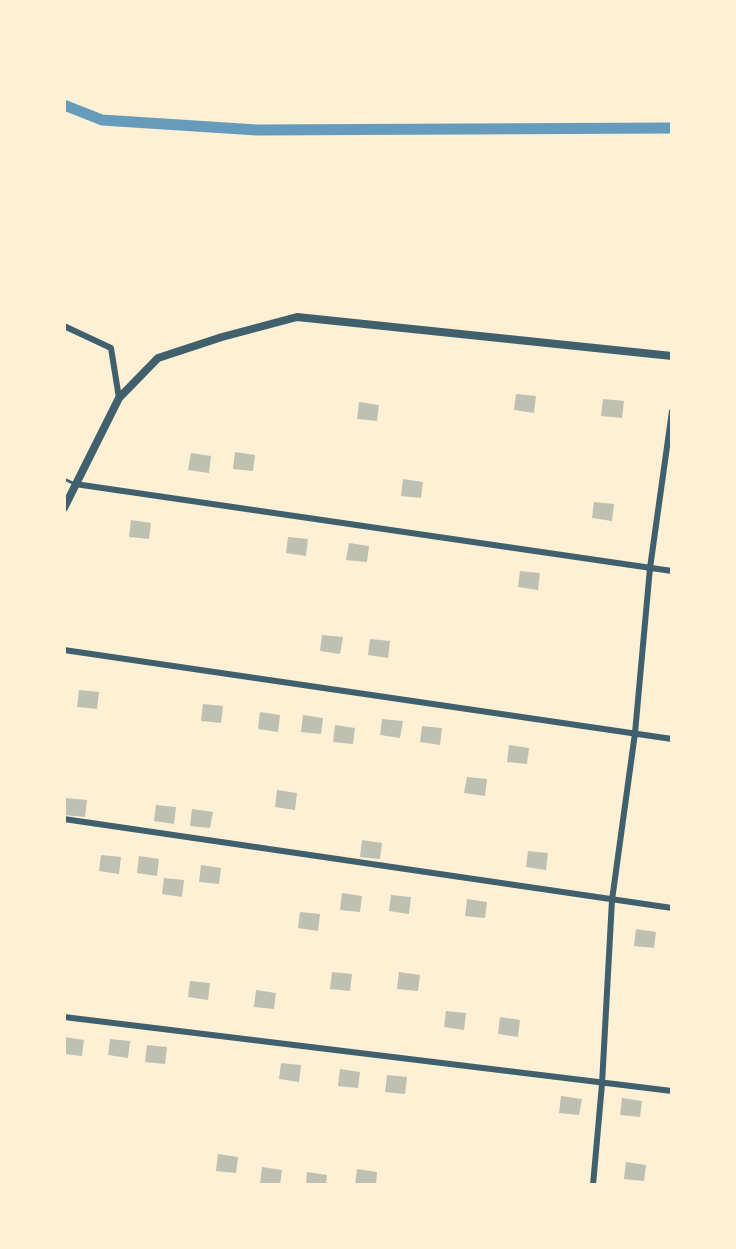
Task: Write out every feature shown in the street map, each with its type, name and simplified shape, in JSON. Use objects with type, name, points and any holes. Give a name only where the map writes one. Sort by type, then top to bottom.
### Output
[{"type":"street","points":[[64,508],[119,398],[158,358],[297,317],[672,356]]},
{"type":"street","points":[[64,326],[111,348],[119,398]]},
{"type":"street","points":[[593,1185],[612,900],[635,733],[650,568],[672,411]]},
{"type":"street","points":[[75,484],[672,571]]},
{"type":"street","points":[[64,650],[672,739]]},
{"type":"street","points":[[64,819],[672,908]]},
{"type":"street","points":[[64,1017],[672,1091]]},
{"type":"lane","points":[[64,479],[75,484]]},
{"type":"building","points":[[516,394],[536,396],[534,413],[514,410]]},
{"type":"building","points":[[603,399],[624,401],[622,418],[601,416]]},
{"type":"building","points":[[359,402],[379,405],[377,421],[357,419]]},
{"type":"building","points":[[235,452],[255,455],[253,471],[233,469]]},
{"type":"building","points":[[191,453],[211,456],[209,473],[188,470]]},
{"type":"building","points":[[403,479],[423,482],[421,498],[401,496]]},
{"type":"building","points":[[594,502],[614,504],[612,521],[592,518]]},
{"type":"building","points":[[131,520],[151,523],[149,539],[129,537]]},
{"type":"building","points":[[288,537],[308,539],[306,556],[286,553]]},
{"type":"building","points":[[349,543],[369,546],[367,562],[346,560]]},
{"type":"building","points":[[520,571],[540,573],[538,590],[518,587]]},
{"type":"building","points":[[322,635],[343,637],[340,654],[320,651]]},
{"type":"building","points":[[370,639],[390,641],[388,658],[368,655]]},
{"type":"building","points":[[79,690],[99,692],[97,709],[77,707]]},
{"type":"building","points":[[203,704],[223,706],[221,723],[201,721]]},
{"type":"building","points":[[260,712],[280,715],[278,732],[258,729]]},
{"type":"building","points":[[303,715],[323,718],[321,734],[301,732]]},
{"type":"building","points":[[382,719],[403,721],[400,738],[380,735]]},
{"type":"building","points":[[335,725],[355,728],[353,744],[333,742]]},
{"type":"building","points":[[422,726],[442,728],[440,745],[420,742]]},
{"type":"building","points":[[509,745],[529,748],[527,764],[507,762]]},
{"type":"building","points":[[467,777],[487,779],[485,796],[464,793]]},
{"type":"building","points":[[277,790],[297,793],[295,810],[275,807]]},
{"type":"building","points":[[66,798],[87,800],[85,817],[64,815]]},
{"type":"building","points":[[156,805],[176,807],[174,824],[154,821]]},
{"type":"building","points":[[192,809],[213,812],[210,828],[190,826]]},
{"type":"building","points":[[362,840],[382,843],[380,859],[360,857]]},
{"type":"building","points":[[528,851],[548,853],[546,870],[526,867]]},
{"type":"building","points":[[101,855],[121,857],[119,874],[99,871]]},
{"type":"building","points":[[139,856],[159,859],[157,876],[137,873]]},
{"type":"building","points":[[201,865],[221,868],[219,884],[199,882]]},
{"type":"building","points":[[164,878],[184,880],[182,897],[162,894]]},
{"type":"building","points":[[342,893],[362,896],[360,912],[340,910]]},
{"type":"building","points":[[391,895],[411,897],[409,914],[389,911]]},
{"type":"building","points":[[467,899],[487,902],[485,918],[465,916]]},
{"type":"building","points":[[300,912],[320,914],[318,931],[298,928]]},
{"type":"building","points":[[636,929],[656,932],[654,948],[634,946]]},
{"type":"building","points":[[332,972],[352,974],[350,991],[330,989]]},
{"type":"building","points":[[399,972],[420,975],[418,991],[397,989]]},
{"type":"building","points":[[190,981],[210,983],[208,1000],[188,997]]},
{"type":"building","points":[[256,990],[276,993],[274,1009],[254,1007]]},
{"type":"building","points":[[446,1011],[466,1013],[464,1030],[444,1027]]},
{"type":"building","points":[[500,1017],[520,1020],[518,1037],[498,1034]]},
{"type":"building","points":[[64,1037],[84,1040],[82,1056],[64,1054]]},
{"type":"building","points":[[110,1039],[130,1041],[128,1058],[108,1055]]},
{"type":"building","points":[[147,1045],[167,1047],[165,1064],[145,1062]]},
{"type":"building","points":[[281,1063],[301,1065],[299,1082],[279,1079]]},
{"type":"building","points":[[340,1069],[360,1072],[358,1088],[338,1086]]},
{"type":"building","points":[[387,1075],[407,1077],[405,1094],[385,1092]]},
{"type":"building","points":[[561,1096],[582,1099],[579,1115],[559,1113]]},
{"type":"building","points":[[622,1098],[642,1101],[640,1117],[620,1115]]},
{"type":"building","points":[[218,1154],[238,1157],[236,1173],[216,1171]]},
{"type":"building","points":[[626,1162],[646,1165],[644,1181],[624,1179]]},
{"type":"building","points":[[262,1167],[282,1170],[280,1185],[260,1184]]},
{"type":"building","points":[[357,1169],[377,1172],[376,1185],[355,1185]]},
{"type":"building","points":[[307,1172],[327,1175],[326,1185],[306,1185]]},
{"type":"waterway","points":[[64,105],[102,120],[257,130],[672,128]]}]
